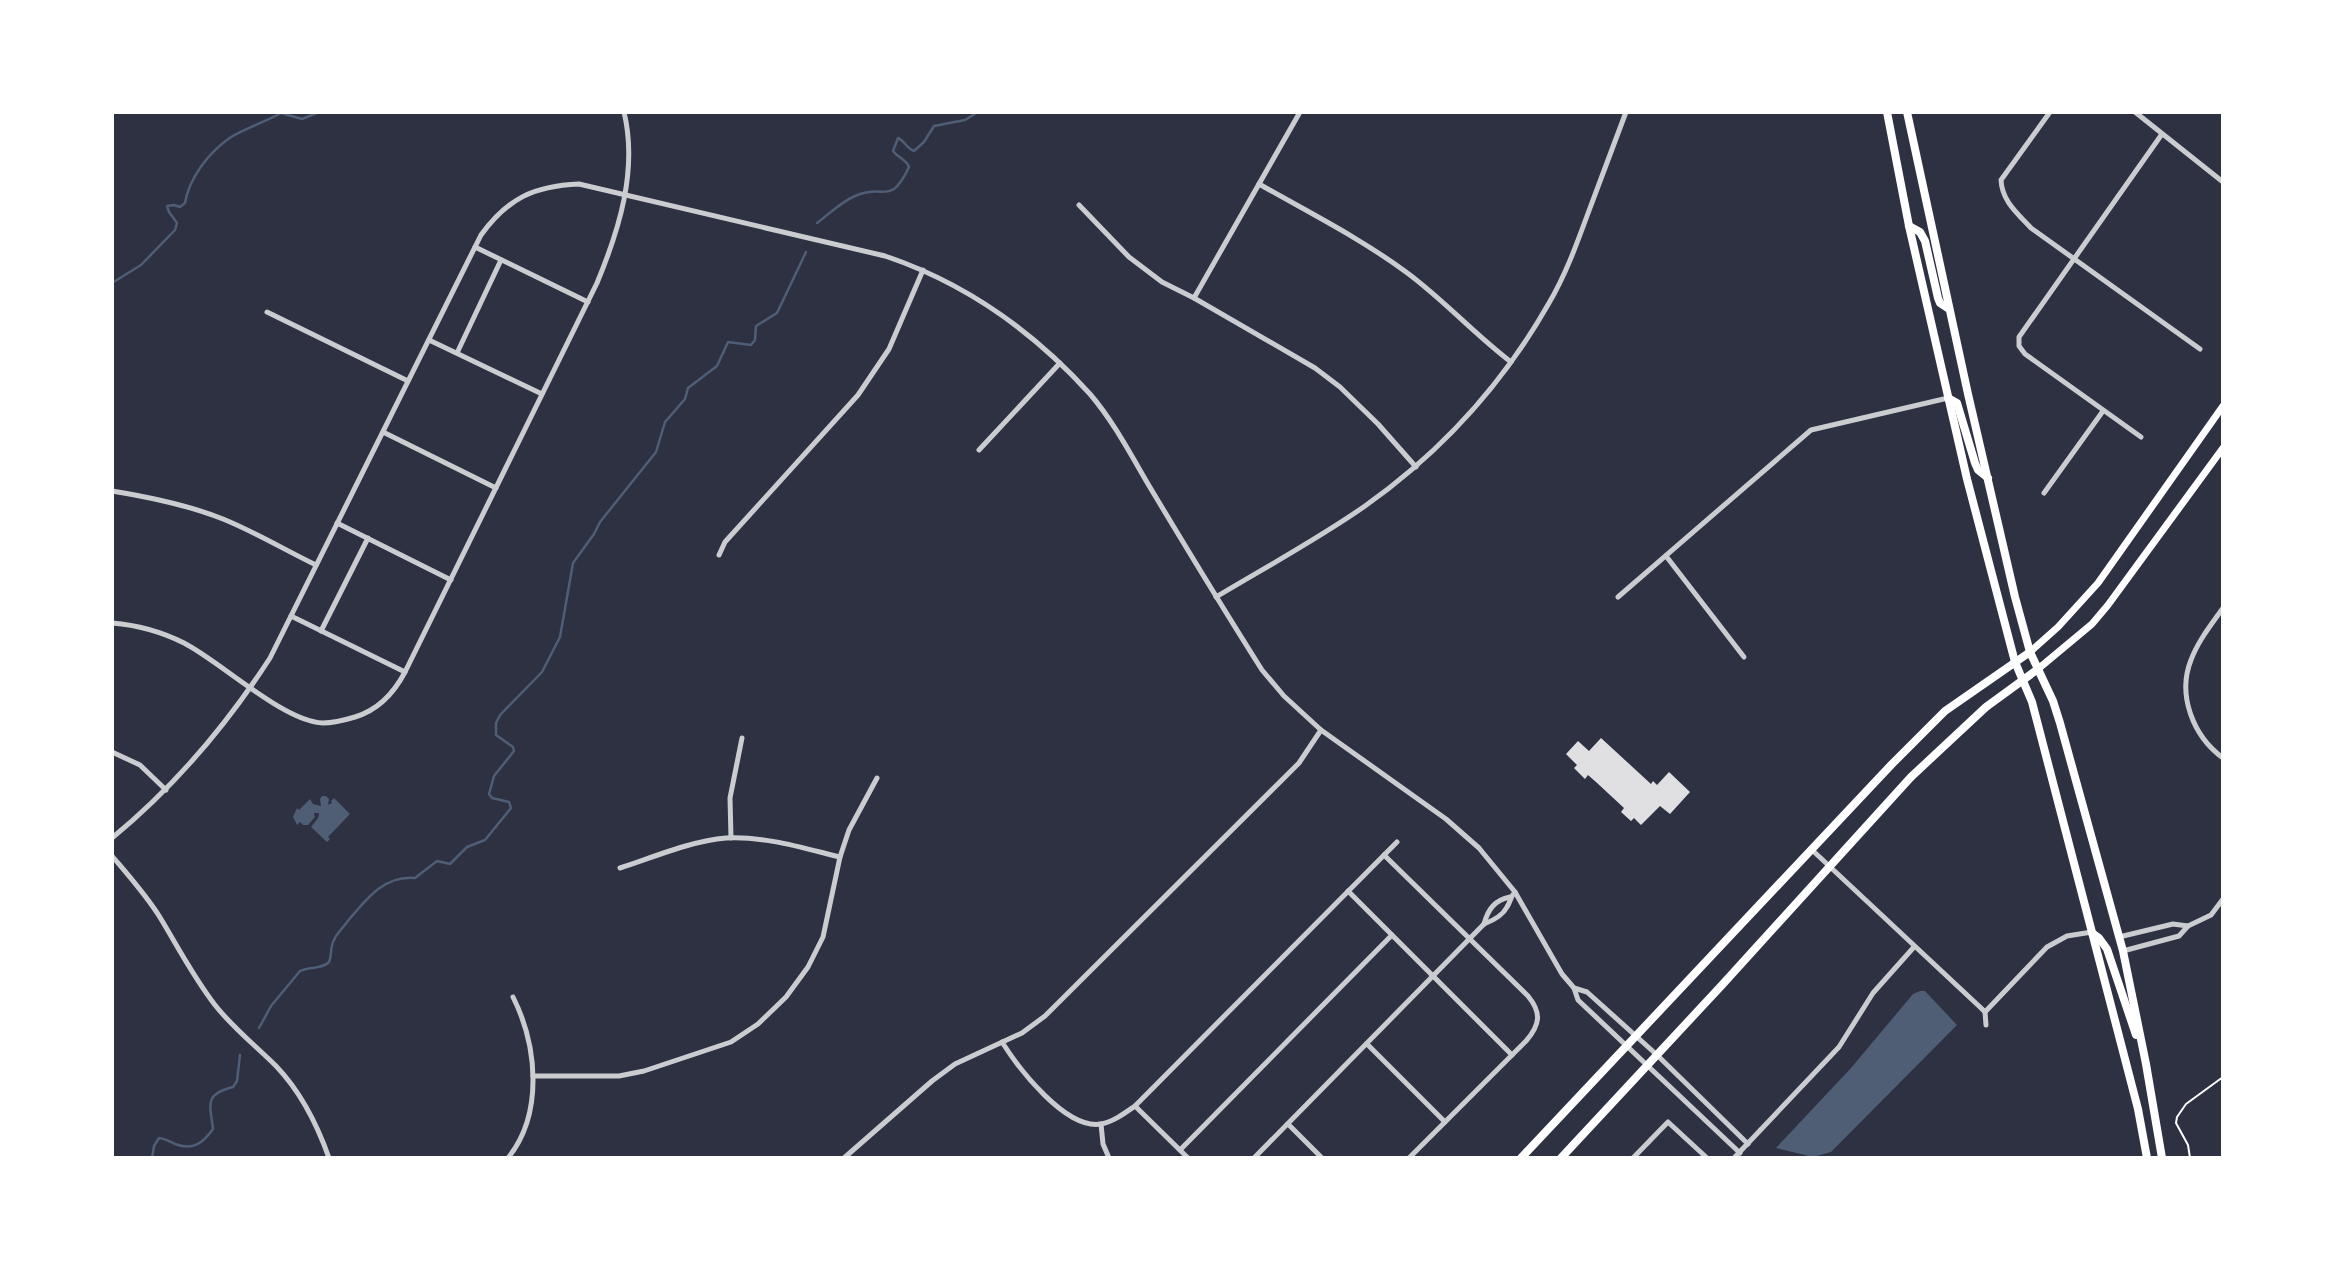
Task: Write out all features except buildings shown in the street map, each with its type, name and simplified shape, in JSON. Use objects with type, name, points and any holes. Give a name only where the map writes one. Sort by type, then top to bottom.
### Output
[{"type":"main road","points":[[1887,112],[1909,226],[1948,398],[2015,663],[2032,702],[2138,1109],[2147,1158]]},
{"type":"main road","points":[[1907,112],[2015,597],[2031,652],[2060,723],[2123,951],[2162,1158]]},
{"type":"main road","points":[[1909,226],[1920,232],[1925,240],[1938,298],[1940,303],[1949,309]]},
{"type":"main road","points":[[1948,398],[1957,403],[1975,463],[1978,470],[1988,478]]},
{"type":"main road","points":[[1521,1158],[1811,849],[1945,711],[2031,652],[2053,632],[2098,583],[2223,406]]},
{"type":"main road","points":[[1561,1158],[1929,760],[1986,708],[2080,635],[2108,605],[2223,448]]},
{"type":"main road","points":[[2092,932],[2107,949],[2146,1065]]},
{"type":"street","points":[[112,622],[144,628],[185,644],[285,710],[321,723],[346,720],[367,713],[386,699],[398,686],[451,580],[588,302],[612,247],[625,195],[628,149],[624,112]]},
{"type":"street","points":[[1195,298],[1300,112]]},
{"type":"street","points":[[1216,597],[1346,519],[1416,467],[1483,399],[1511,362],[1549,303],[1569,265],[1626,112]]},
{"type":"street","points":[[2050,112],[2001,180],[2001,192],[2012,209],[2031,228],[2200,349]]},
{"type":"street","points":[[2135,112],[2223,182]]},
{"type":"street","points":[[2141,437],[2025,354],[2019,346],[2019,337],[2162,134]]},
{"type":"street","points":[[112,838],[166,790],[202,750],[270,658],[475,247],[494,218],[507,205],[531,193],[561,185],[579,184],[859,249],[923,270],[953,284],[1006,317],[1059,363],[1092,397],[1262,670],[1284,696],[1321,730],[1447,819],[1479,848],[1513,894],[1556,966],[1574,988],[1578,1000],[1740,1153]]},
{"type":"street","points":[[1259,184],[1364,244],[1406,272],[1511,362]]},
{"type":"street","points":[[1079,205],[1129,257],[1162,282],[1195,298],[1315,368],[1340,387],[1416,467]]},
{"type":"street","points":[[475,247],[588,302]]},
{"type":"street","points":[[457,353],[501,260]]},
{"type":"street","points":[[719,555],[725,542],[858,395],[889,349],[923,270]]},
{"type":"street","points":[[267,312],[408,381]]},
{"type":"street","points":[[429,340],[542,394]]},
{"type":"street","points":[[979,450],[1059,363]]},
{"type":"street","points":[[1618,597],[1811,430],[1948,398]]},
{"type":"street","points":[[2044,493],[2103,411]]},
{"type":"street","points":[[383,432],[496,488]]},
{"type":"street","points":[[112,491],[164,501],[216,516],[316,565]]},
{"type":"street","points":[[337,523],[451,580]]},
{"type":"street","points":[[321,631],[368,538]]},
{"type":"street","points":[[1666,556],[1744,657]]},
{"type":"street","points":[[2223,608],[2198,644],[2189,663],[2185,683],[2192,720],[2202,737],[2223,758]]},
{"type":"street","points":[[291,616],[405,672]]},
{"type":"street","points":[[844,1158],[955,1064],[1022,1033],[1045,1016],[1299,763],[1321,730]]},
{"type":"street","points":[[731,838],[730,798],[742,738]]},
{"type":"street","points":[[112,752],[140,765],[166,790]]},
{"type":"street","points":[[533,1076],[619,1076],[644,1071],[731,1042],[758,1024],[786,997],[820,945],[840,857],[857,813],[877,778]]},
{"type":"street","points":[[620,868],[691,846],[731,838],[757,839],[840,857]]},
{"type":"street","points":[[1002,1042],[1014,1062],[1072,1118],[1101,1124],[1119,1117],[1135,1106],[1397,842]]},
{"type":"street","points":[[1811,849],[1985,1012],[1986,1026]]},
{"type":"street","points":[[1384,855],[1528,996],[1538,1015],[1536,1029],[1409,1158]]},
{"type":"street","points":[[112,856],[149,902],[178,951],[216,1006],[293,1085],[320,1133],[329,1158]]},
{"type":"street","points":[[1348,891],[1512,1055]]},
{"type":"street","points":[[1484,924],[1486,914],[1499,899],[1513,894]]},
{"type":"street","points":[[1254,1158],[1432,975],[1484,924],[1493,921],[1507,908],[1513,894]]},
{"type":"street","points":[[2123,951],[2179,936],[2188,926],[2211,915],[2223,900]]},
{"type":"street","points":[[2119,937],[2173,924],[2188,926]]},
{"type":"street","points":[[1985,1012],[2047,947],[2067,936],[2092,932]]},
{"type":"street","points":[[1180,1150],[1392,935]]},
{"type":"street","points":[[1734,1158],[1839,1047],[1873,993],[1914,947]]},
{"type":"street","points":[[1574,988],[1587,992],[1657,1055],[1748,1144]]},
{"type":"street","points":[[508,1158],[524,1129],[530,1107],[533,1076],[524,1019],[513,997]]},
{"type":"street","points":[[1367,1044],[1445,1122]]},
{"type":"street","points":[[1135,1106],[1188,1158]]},
{"type":"street","points":[[1633,1158],[1668,1122],[1707,1158]]},
{"type":"street","points":[[1101,1124],[1103,1143],[1109,1158]]},
{"type":"street","points":[[1288,1124],[1322,1158]]},
{"type":"path","points":[[2190,1158],[2188,1145],[2176,1123],[2177,1117],[2186,1104],[2223,1077]]},
{"type":"water","points":[[322,796],[329,799],[328,805],[334,798],[350,814],[328,837],[330,839],[327,842],[311,827],[319,813],[314,813],[315,817],[308,825],[300,822],[297,825],[293,817],[297,808],[299,810],[310,799],[313,804],[321,806]]},
{"type":"water","points":[[1925,991],[1957,1025],[1831,1152],[1813,1157],[1776,1148],[1851,1068],[1913,994]]},
{"type":"waterway","points":[[112,283],[141,265],[175,230],[177,223],[167,206],[180,207],[185,203],[196,175],[223,143],[281,113],[302,119],[319,112]]},
{"type":"waterway","points":[[817,223],[855,196],[886,192],[897,187],[909,167],[893,151],[898,138],[914,151],[924,142],[934,126],[965,120],[978,112]]},
{"type":"waterway","points":[[259,1028],[271,1006],[300,971],[329,962],[336,936],[376,891],[393,881],[415,878],[437,861],[450,864],[467,847],[485,840],[511,808],[509,802],[492,798],[489,794],[494,776],[514,751],[513,747],[496,735],[496,723],[500,715],[542,672],[560,637],[573,563],[600,522],[656,452],[665,422],[685,399],[688,388],[717,366],[728,342],[751,345],[755,340],[756,326],[777,313],[806,252]]},
{"type":"waterway","points":[[152,1158],[159,1138],[187,1147],[201,1142],[209,1134],[213,1129],[211,1101],[217,1093],[233,1087],[237,1081],[240,1055]]}]
